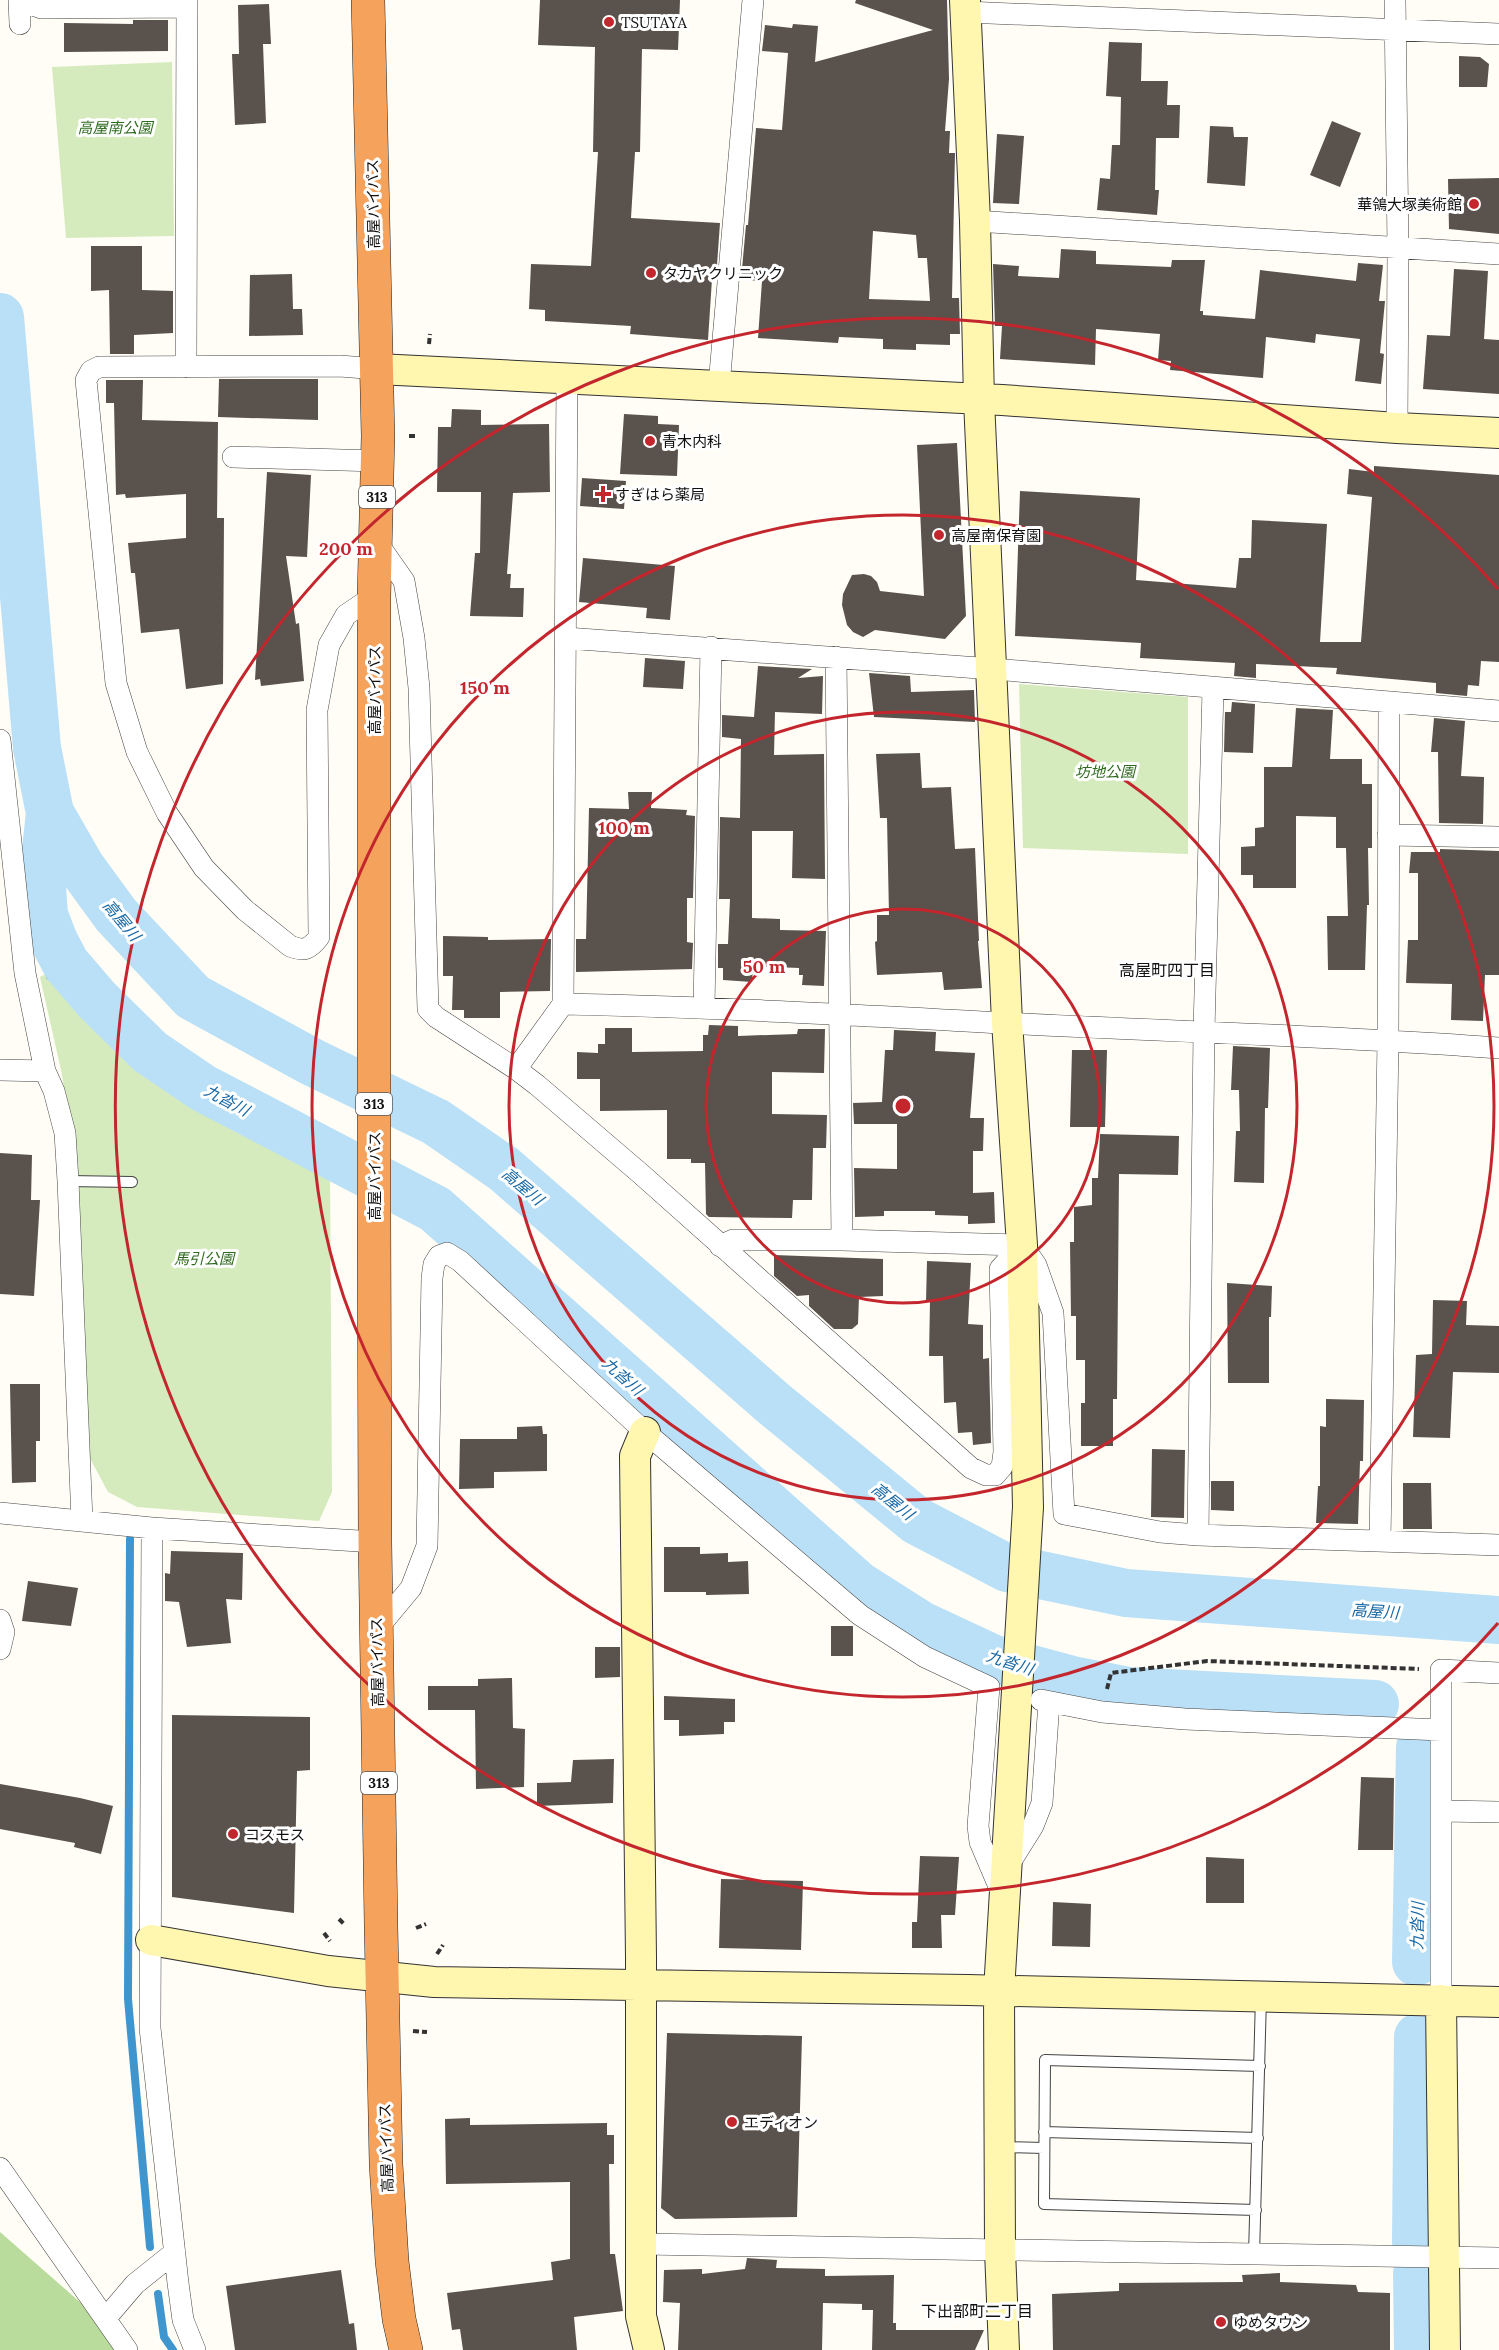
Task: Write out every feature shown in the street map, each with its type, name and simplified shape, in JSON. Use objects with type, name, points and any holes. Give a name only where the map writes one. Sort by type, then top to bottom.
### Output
[{"type":"highway","name":"高屋バイパス","points":[[368,0],[378,461],[374,596],[376,1630],[387,2186],[392,2261],[399,2319],[406,2350]]},
{"type":"street","points":[[20,24],[19,0],[41,8],[187,4],[186,367]]},
{"type":"street","points":[[719,385],[753,0]]},
{"type":"street","points":[[1395,0],[1398,248],[1396,428]]},
{"type":"street","points":[[1004,2350],[1000,2250],[999,1991],[1020,1693],[1028,1507],[1022,1245],[1007,1022],[993,669],[979,400],[975,221],[966,6],[1499,34]]},
{"type":"street","points":[[975,221],[1499,254]]},
{"type":"street","points":[[374,596],[346,615],[329,645],[317,710],[319,938],[313,946],[299,950],[290,946],[245,910],[204,868],[168,813],[137,752],[116,683],[86,380],[91,371],[99,367],[340,366],[979,400],[1499,433]]},
{"type":"street","points":[[516,1069],[563,1004],[567,377]]},
{"type":"street","points":[[233,457],[378,461]]},
{"type":"street","points":[[376,540],[404,581],[416,658],[420,700],[428,1008],[436,1017],[516,1069],[641,1174],[971,1468],[986,1475],[995,1475],[1002,1467],[1004,1452],[1000,1269],[1022,1245]]},
{"type":"street","points":[[566,638],[993,669],[1499,711]]},
{"type":"street","points":[[704,1007],[711,647]]},
{"type":"street","points":[[836,657],[842,1240]]},
{"type":"street","points":[[1198,1535],[1204,1031],[1213,688]]},
{"type":"street","points":[[1380,1541],[1388,1040],[1389,703]]},
{"type":"street","points":[[0,740],[25,973],[45,1071],[54,1091],[64,1133],[82,1520]]},
{"type":"street","points":[[1388,835],[1499,837]]},
{"type":"street","points":[[563,1004],[704,1007],[1388,1040],[1499,1048]]},
{"type":"street","points":[[0,1070],[45,1071]]},
{"type":"street","points":[[720,1246],[733,1240],[842,1240],[1022,1245]]},
{"type":"street","points":[[1022,1245],[1036,1265],[1053,1312],[1064,1514],[1160,1532],[1198,1535],[1499,1545]]},
{"type":"street","points":[[376,1630],[411,1588],[427,1546],[432,1278],[434,1264],[439,1256],[447,1253],[460,1261],[645,1432],[860,1615],[925,1657],[1020,1693],[1102,1712],[1185,1719],[1441,1730]]},
{"type":"street","points":[[645,1432],[636,1456],[641,2316],[649,2350]]},
{"type":"street","points":[[0,1513],[152,1528],[375,1542]]},
{"type":"street","points":[[152,1528],[150,2028],[183,2320],[195,2350]]},
{"type":"street","points":[[0,1620],[4,1632],[0,1649]]},
{"type":"street","points":[[1444,2350],[1440,2000],[1441,1670],[1499,1673]]},
{"type":"street","points":[[1005,1902],[980,1842],[978,1826],[1020,1693]]},
{"type":"street","points":[[1442,1811],[1499,1812]]},
{"type":"street","points":[[151,1940],[327,1971],[434,1982],[640,1984],[1499,2002]]},
{"type":"street","points":[[0,2168],[127,2350]]},
{"type":"street","points":[[642,2244],[1499,2258]]},
{"type":"street","points":[[106,2318],[135,2284],[175,2252]]},
{"type":"lane","points":[[68,1181],[132,1182]]},
{"type":"lane","points":[[1254,2255],[1261,1997]]},
{"type":"lane","points":[[1256,2210],[1044,2204],[1045,2060],[1260,2066]]},
{"type":"lane","points":[[1044,2132],[1258,2138]]},
{"type":"lane","points":[[999,2147],[1044,2148]]},
{"type":"path","points":[[429,345],[430,334]]},
{"type":"path","points":[[409,436],[416,436]]},
{"type":"path","points":[[1110,1679],[1111,1673],[1207,1660],[1441,1670]]},
{"type":"path","points":[[339,1919],[344,1923]]},
{"type":"path","points":[[416,1928],[426,1924]]},
{"type":"path","points":[[324,1933],[330,1941]]},
{"type":"path","points":[[437,1953],[443,1945]]},
{"type":"path","points":[[413,2031],[427,2032]]},
{"type":"green space","name":"高屋南公園","points":[[172,62],[174,236],[66,238],[52,67]]},
{"type":"green space","name":"坊地公園","points":[[1019,684],[1188,697],[1188,854],[1023,848]]},
{"type":"green space","name":"馬引公園","points":[[59,967],[89,1015],[156,1075],[330,1168],[332,1492],[319,1521],[137,1507],[108,1492],[86,1451],[73,1139],[61,1070],[40,977]]},
{"type":"green space","points":[[0,2232],[105,2324],[120,2350],[0,2350]]},
{"type":"building","points":[[540,0],[680,0],[678,50],[642,49],[640,152],[635,152],[631,218],[720,223],[716,279],[712,279],[708,340],[630,334],[631,326],[545,321],[545,310],[529,309],[531,264],[591,266],[598,152],[593,152],[595,47],[538,45]]},
{"type":"building","points":[[856,0],[947,0],[949,79],[945,131],[950,131],[949,153],[955,153],[952,298],[959,298],[960,334],[950,334],[950,345],[916,344],[916,350],[883,349],[883,339],[839,337],[838,343],[758,338],[762,281],[741,280],[756,128],[782,130],[788,53],[762,51],[765,25],[792,28],[793,24],[818,26],[815,62],[933,30],[855,3]],"holes":[[[873,231],[916,235],[918,258],[927,258],[930,301],[869,299]]]},
{"type":"building","points":[[269,4],[271,44],[263,44],[266,123],[235,125],[232,54],[239,54],[238,5]]},
{"type":"building","points":[[133,20],[168,20],[168,51],[64,52],[64,23],[133,24]]},
{"type":"building","points":[[1109,42],[1142,43],[1141,81],[1168,81],[1167,105],[1180,105],[1179,138],[1156,138],[1155,190],[1159,190],[1157,215],[1097,210],[1100,178],[1110,179],[1112,145],[1120,145],[1121,97],[1106,96]]},
{"type":"building","points":[[1459,56],[1480,57],[1489,64],[1487,87],[1459,87]]},
{"type":"building","points":[[1332,121],[1361,133],[1340,187],[1310,175]]},
{"type":"building","points":[[1210,126],[1233,127],[1234,137],[1248,137],[1245,186],[1207,183]]},
{"type":"building","points":[[997,134],[1024,136],[1019,204],[993,203]]},
{"type":"building","name":"華鴒大塚美術館","points":[[1499,178],[1499,234],[1449,229],[1448,179]]},
{"type":"building","points":[[91,246],[142,246],[142,290],[173,291],[173,333],[134,335],[134,354],[110,354],[109,290],[91,291]]},
{"type":"building","points":[[1061,249],[1096,251],[1096,264],[1171,267],[1172,260],[1205,260],[1200,311],[1203,311],[1203,315],[1255,319],[1260,270],[1356,281],[1358,263],[1383,265],[1379,301],[1385,301],[1380,353],[1384,354],[1381,384],[1355,381],[1360,339],[1316,334],[1315,343],[1266,337],[1263,378],[1170,370],[1171,361],[1158,360],[1160,334],[1096,329],[1095,365],[1000,359],[1002,326],[995,326],[993,264],[1019,266],[1018,276],[1059,278]]},
{"type":"building","points":[[1454,269],[1488,271],[1484,339],[1499,340],[1499,394],[1423,389],[1427,335],[1450,336]]},
{"type":"building","points":[[292,274],[293,309],[302,309],[303,335],[249,336],[250,275]]},
{"type":"building","points":[[219,379],[318,379],[318,420],[218,417]]},
{"type":"building","points":[[106,380],[143,380],[142,420],[218,422],[217,518],[224,518],[223,684],[186,689],[179,629],[141,633],[135,573],[131,573],[128,543],[186,538],[186,494],[126,498],[125,494],[116,495],[114,403],[106,403]]},
{"type":"building","points":[[452,409],[481,410],[481,425],[549,424],[550,492],[513,493],[507,574],[511,574],[510,588],[524,588],[523,617],[470,616],[475,553],[480,553],[481,492],[437,492],[438,427],[451,427]]},
{"type":"building","name":"青木内科","points":[[624,414],[658,416],[658,424],[679,425],[677,476],[620,474]]},
{"type":"building","points":[[957,443],[966,616],[945,639],[875,630],[863,637],[853,632],[847,625],[842,605],[843,594],[852,575],[871,576],[877,582],[880,591],[924,596],[917,445]]},
{"type":"building","points":[[1374,466],[1499,475],[1499,662],[1481,661],[1479,686],[1468,685],[1467,696],[1436,693],[1436,683],[1336,674],[1337,668],[1256,664],[1256,678],[1234,676],[1235,663],[1140,658],[1141,643],[1015,636],[1020,491],[1140,498],[1136,580],[1236,588],[1239,558],[1251,558],[1252,520],[1327,524],[1320,642],[1361,642],[1372,497],[1347,494],[1349,469],[1374,472]]},
{"type":"building","points":[[267,472],[311,475],[307,557],[286,556],[296,624],[299,623],[304,681],[261,686],[260,679],[255,680]]},
{"type":"building","name":"すぎはら薬局","points":[[582,478],[626,481],[624,509],[580,506]]},
{"type":"building","points":[[583,558],[675,566],[670,620],[646,618],[647,608],[579,602]]},
{"type":"building","points":[[645,658],[685,661],[683,689],[643,687]]},
{"type":"building","points":[[758,666],[812,669],[798,678],[823,676],[822,714],[775,712],[774,755],[824,754],[825,879],[792,878],[793,831],[752,831],[752,918],[780,919],[780,930],[826,931],[824,986],[802,985],[803,975],[799,975],[799,968],[753,966],[752,982],[723,980],[723,968],[718,968],[718,944],[728,944],[730,899],[719,899],[720,817],[740,818],[741,739],[722,737],[722,715],[754,717]]},
{"type":"building","points":[[869,673],[910,676],[911,692],[974,690],[975,722],[874,717]]},
{"type":"building","points":[[1232,702],[1255,704],[1253,753],[1224,752],[1225,712],[1231,712]]},
{"type":"building","points":[[1296,708],[1333,710],[1330,759],[1362,759],[1362,784],[1372,784],[1372,848],[1368,848],[1369,905],[1367,905],[1365,970],[1328,970],[1327,916],[1348,916],[1346,848],[1336,848],[1336,817],[1296,816],[1296,888],[1253,888],[1253,875],[1241,875],[1241,847],[1255,846],[1255,828],[1264,827],[1264,767],[1292,767]]},
{"type":"building","points":[[1434,718],[1465,721],[1461,776],[1484,777],[1483,824],[1439,823],[1438,752],[1431,752]]},
{"type":"building","points":[[920,753],[922,788],[951,787],[955,849],[975,848],[982,988],[944,990],[942,972],[877,975],[875,942],[877,941],[877,915],[889,915],[887,818],[880,818],[876,754]]},
{"type":"building","points":[[628,792],[652,792],[651,808],[687,810],[686,815],[695,816],[693,898],[687,898],[687,942],[693,943],[692,969],[576,972],[576,939],[586,939],[589,808],[629,809]]},
{"type":"building","points":[[1440,849],[1499,851],[1499,975],[1485,975],[1483,1021],[1451,1020],[1452,984],[1406,983],[1408,940],[1418,940],[1418,873],[1409,873],[1411,852],[1440,852]]},
{"type":"building","points":[[443,936],[488,937],[488,940],[551,939],[550,991],[500,992],[500,1018],[464,1018],[464,1010],[452,1010],[453,976],[443,976]]},
{"type":"building","points":[[709,1025],[738,1026],[738,1036],[797,1034],[798,1029],[825,1029],[824,1073],[772,1072],[772,1114],[827,1115],[826,1148],[813,1148],[812,1200],[793,1200],[792,1218],[709,1217],[706,1214],[705,1163],[691,1163],[691,1159],[667,1159],[667,1110],[600,1111],[600,1079],[577,1079],[577,1052],[598,1053],[598,1044],[605,1044],[605,1028],[632,1028],[632,1052],[703,1051],[703,1035],[708,1035]]},
{"type":"building","points":[[894,1030],[936,1032],[935,1051],[975,1053],[970,1118],[984,1118],[983,1151],[973,1151],[973,1193],[994,1192],[995,1223],[968,1224],[968,1216],[935,1215],[935,1211],[884,1211],[884,1216],[855,1217],[854,1168],[897,1169],[897,1124],[854,1124],[853,1103],[882,1102],[885,1050],[893,1050]]},
{"type":"building","points":[[1233,1046],[1270,1048],[1268,1108],[1265,1108],[1264,1183],[1234,1182],[1236,1131],[1240,1131],[1239,1090],[1231,1090]]},
{"type":"building","points":[[1072,1050],[1107,1050],[1105,1127],[1070,1127]]},
{"type":"building","points":[[1100,1134],[1179,1136],[1178,1175],[1119,1174],[1117,1399],[1113,1399],[1113,1446],[1081,1446],[1081,1403],[1085,1403],[1085,1360],[1076,1360],[1076,1316],[1071,1316],[1070,1242],[1074,1242],[1074,1207],[1092,1205],[1092,1178],[1098,1178]]},
{"type":"building","points":[[0,1153],[32,1155],[31,1200],[40,1200],[34,1296],[0,1294]]},
{"type":"building","points":[[774,1255],[883,1259],[883,1296],[859,1297],[858,1324],[852,1329],[834,1329],[809,1306],[809,1295],[797,1296],[774,1276]]},
{"type":"building","points":[[927,1261],[971,1263],[968,1324],[983,1325],[983,1359],[989,1358],[991,1443],[973,1445],[972,1432],[958,1433],[956,1402],[944,1403],[943,1356],[929,1356],[930,1302],[926,1302]]},
{"type":"building","points":[[1227,1283],[1272,1286],[1271,1317],[1269,1317],[1269,1383],[1228,1383]]},
{"type":"building","points":[[1433,1300],[1467,1301],[1466,1325],[1499,1326],[1499,1373],[1453,1372],[1450,1438],[1413,1437],[1416,1355],[1432,1354]]},
{"type":"building","points":[[10,1384],[40,1384],[40,1441],[36,1441],[36,1482],[12,1483]]},
{"type":"building","points":[[1326,1399],[1364,1400],[1363,1461],[1360,1461],[1358,1524],[1316,1523],[1318,1486],[1320,1486],[1320,1426],[1326,1427]]},
{"type":"building","points":[[542,1426],[543,1434],[547,1434],[547,1471],[494,1472],[494,1488],[459,1489],[460,1439],[517,1439],[517,1427]]},
{"type":"building","points":[[1152,1449],[1185,1450],[1184,1518],[1151,1517]]},
{"type":"building","points":[[1211,1481],[1234,1481],[1234,1511],[1211,1510]]},
{"type":"building","points":[[1403,1483],[1431,1483],[1432,1529],[1403,1529]]},
{"type":"building","points":[[664,1547],[700,1547],[700,1554],[728,1553],[728,1562],[748,1561],[749,1594],[706,1595],[706,1592],[664,1592]]},
{"type":"building","points":[[171,1551],[243,1553],[242,1600],[226,1599],[231,1643],[187,1647],[179,1602],[165,1601],[165,1573],[170,1574]]},
{"type":"building","points":[[28,1581],[78,1588],[71,1626],[22,1621]]},
{"type":"building","points":[[831,1626],[853,1626],[853,1656],[831,1656]]},
{"type":"building","points":[[595,1647],[620,1647],[620,1677],[595,1678]]},
{"type":"building","points":[[512,1678],[513,1728],[525,1729],[524,1787],[476,1789],[475,1710],[428,1710],[428,1686],[478,1686],[478,1679]]},
{"type":"building","points":[[664,1696],[735,1699],[735,1722],[724,1722],[724,1734],[679,1736],[679,1720],[664,1720]]},
{"type":"building","name":"コスモス","points":[[172,1715],[310,1717],[310,1770],[297,1771],[294,1913],[172,1897]]},
{"type":"building","points":[[614,1759],[613,1803],[537,1806],[537,1783],[571,1782],[573,1760]]},
{"type":"building","points":[[1361,1777],[1394,1778],[1393,1850],[1358,1850]]},
{"type":"building","points":[[0,1784],[113,1806],[101,1854],[74,1847],[75,1843],[0,1829]]},
{"type":"building","points":[[920,1856],[959,1857],[955,1915],[941,1915],[942,1948],[912,1948],[912,1922],[917,1922]]},
{"type":"building","points":[[1206,1857],[1244,1859],[1244,1903],[1206,1903]]},
{"type":"building","points":[[721,1879],[803,1881],[801,1950],[719,1948]]},
{"type":"building","points":[[1053,1902],[1091,1904],[1090,1947],[1052,1946]]},
{"type":"building","name":"エディオン","points":[[667,2033],[802,2036],[797,2217],[675,2219],[661,2208]]},
{"type":"building","points":[[470,2118],[470,2125],[607,2123],[607,2135],[614,2135],[614,2164],[609,2164],[610,2254],[615,2254],[623,2311],[574,2317],[577,2350],[463,2350],[460,2329],[452,2330],[447,2293],[553,2280],[551,2262],[570,2259],[570,2182],[446,2184],[445,2119]]},
{"type":"building","points":[[747,2258],[777,2260],[776,2268],[825,2269],[825,2276],[894,2275],[893,2323],[896,2323],[896,2330],[984,2330],[975,2350],[872,2350],[873,2310],[862,2310],[862,2304],[823,2303],[822,2350],[678,2350],[680,2303],[663,2302],[664,2270],[702,2269],[702,2274],[745,2269]]},
{"type":"building","points":[[341,2270],[349,2324],[354,2323],[357,2350],[235,2350],[226,2286]]},
{"type":"building","name":"ゆめタウン","points":[[1280,2273],[1280,2282],[1356,2285],[1358,2292],[1390,2293],[1390,2350],[1053,2350],[1052,2294],[1119,2291],[1119,2283],[1243,2282],[1242,2275]]},
{"type":"waterway","name":"高屋川","points":[[0,317],[37,748],[50,813],[81,867],[116,915],[193,997],[312,1062],[436,1122],[504,1169],[773,1403],[917,1521],[1007,1568],[1126,1593],[1499,1620]]},
{"type":"waterway","name":"九沓川","points":[[50,813],[42,887],[44,915],[54,941],[66,964],[97,1000],[150,1052],[203,1088],[435,1209],[858,1585],[921,1625],[994,1659],[1072,1680],[1129,1691],[1375,1704]]},
{"type":"waterway","points":[[44,915],[42,942],[50,976]]},
{"type":"waterway","points":[[130,1539],[128,1999],[150,2247]]},
{"type":"waterway","name":"九沓川","points":[[1416,1962],[1420,1747]]},
{"type":"waterway","name":"九沓川","points":[[1416,2242],[1418,2037]]},
{"type":"waterway","name":"九沓川","points":[[1417,2273],[1418,2350]]},
{"type":"waterway","points":[[158,2294],[164,2337],[173,2350]]},
{"type":"place","name":"TSUTAYA","points":[[609,22]]},
{"type":"place","name":"華鴒大塚美術館","points":[[1474,204]]},
{"type":"place","name":"タカヤクリニック","points":[[651,273]]},
{"type":"place","name":"青木内科","points":[[650,441]]},
{"type":"place","name":"すぎはら薬局","points":[[603,494]]},
{"type":"place","name":"高屋南保育園","points":[[939,535]]},
{"type":"place","name":"コスモス","points":[[233,1834]]},
{"type":"place","name":"エディオン","points":[[732,2122]]},
{"type":"place","name":"ゆめタウン","points":[[1221,2322]]},
{"type":"district","name":"高屋町四丁目","points":[[1167,970]]},
{"type":"district","name":"下出部町二丁目","points":[[977,2311]]}]
